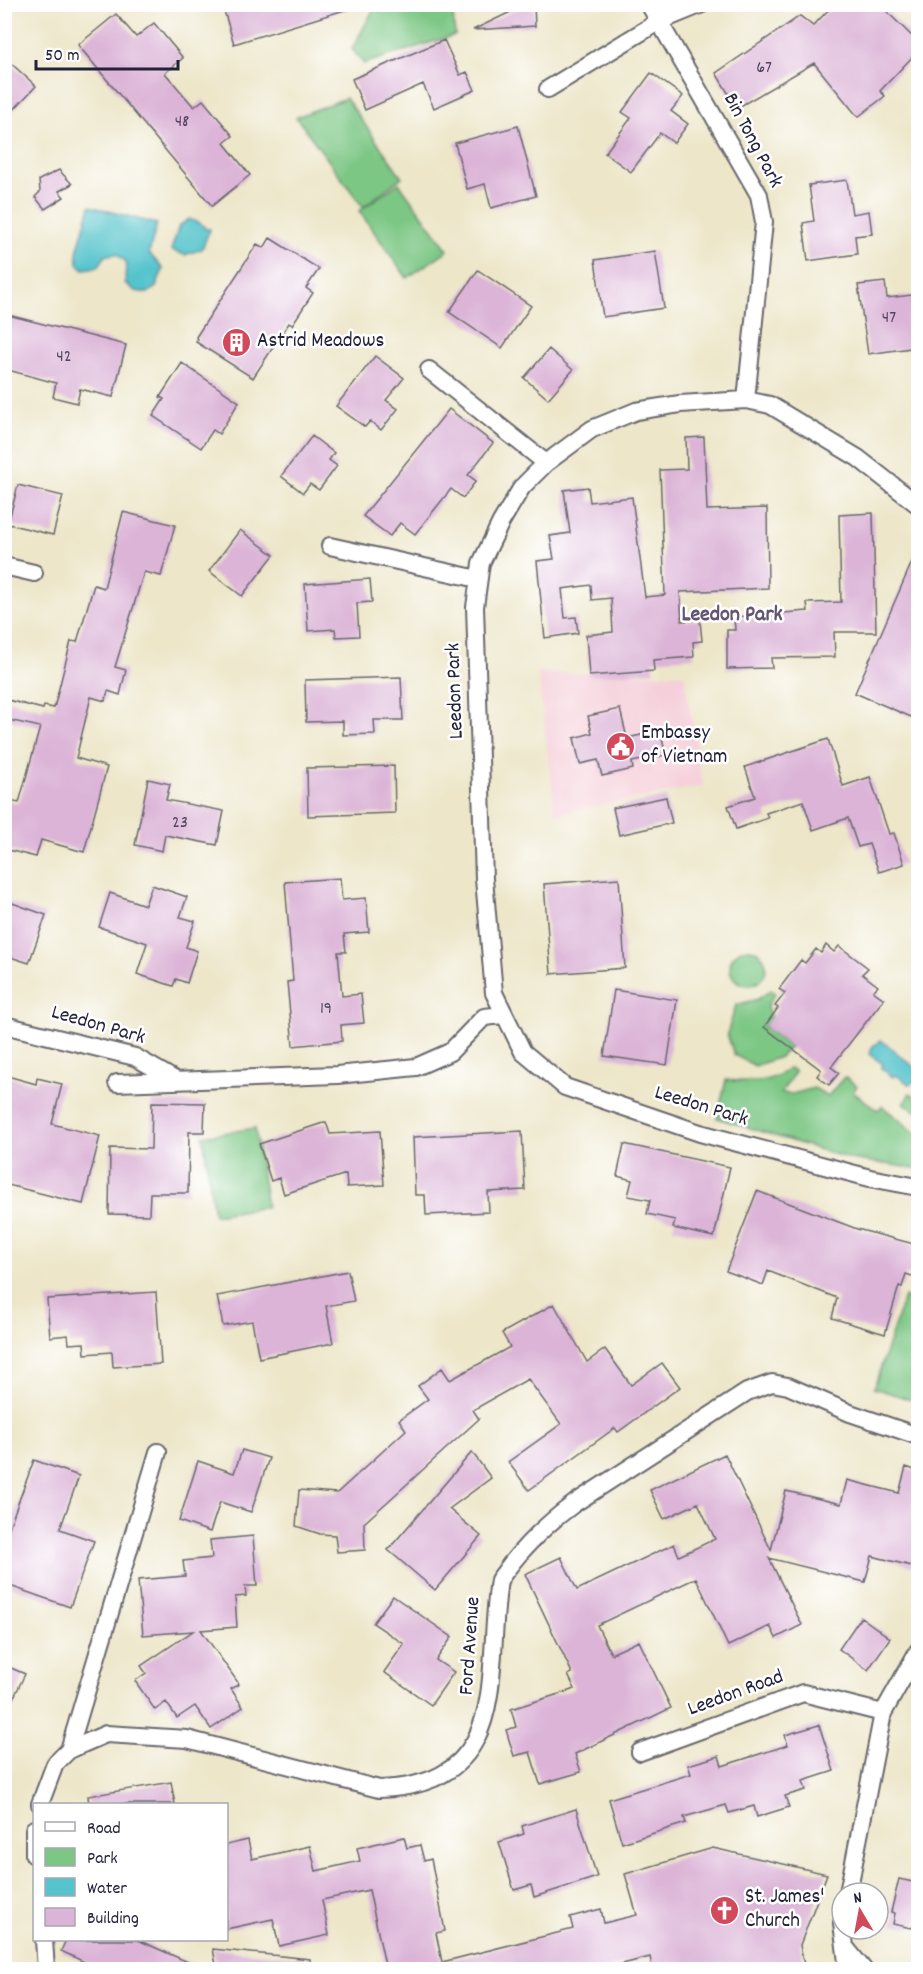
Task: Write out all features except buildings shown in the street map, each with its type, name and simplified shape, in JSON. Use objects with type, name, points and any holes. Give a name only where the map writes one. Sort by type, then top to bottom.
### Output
[{"type":"street","name":"Bin Tong Park","points":[[649,4],[759,195],[764,222],[746,400]]},
{"type":"street","points":[[548,89],[658,22],[702,4]]},
{"type":"street","points":[[429,370],[546,463]]},
{"type":"street","name":"Leedon Park","points":[[918,506],[858,458],[770,405],[746,400],[680,404],[636,411],[592,429],[546,463],[522,487],[501,522],[482,563],[475,607],[484,879],[494,993],[523,1052],[565,1087],[700,1133],[870,1178],[918,1187]]},
{"type":"street","points":[[330,546],[478,579]]},
{"type":"street","points":[[4,566],[34,573]]},
{"type":"street","name":"Leedon Park","points":[[117,1083],[337,1075],[416,1067],[450,1052],[484,1017],[503,1015]]},
{"type":"street","name":"Leedon Park","points":[[4,1025],[135,1057],[176,1080]]},
{"type":"street","name":"Ford Avenue","points":[[40,1803],[55,1764],[69,1750],[106,1734],[187,1739],[379,1788],[408,1788],[432,1780],[460,1761],[477,1738],[489,1708],[499,1580],[509,1566],[554,1519],[575,1503],[747,1392],[772,1383],[788,1386],[850,1413],[918,1436]]},
{"type":"street","name":"Ford Avenue","points":[[69,1750],[158,1452]]},
{"type":"street","points":[[850,1881],[883,1713],[918,1651]]},
{"type":"street","name":"Leedon Road","points":[[640,1752],[803,1694],[883,1713]]},
{"type":"street","points":[[44,1941],[46,1970]]},
{"type":"street","points":[[845,1941],[848,1970]]},
{"type":"street","points":[[846,1948],[864,1970]]},
{"type":"shaded area","points":[[538,673],[684,674],[703,786],[555,814]]},
{"type":"green space","points":[[376,5],[452,5],[455,35],[364,64],[352,49]]},
{"type":"green space","points":[[346,98],[402,177],[363,207],[296,117]]},
{"type":"green space","points":[[399,183],[448,250],[407,278],[359,211]]},
{"type":"green space","points":[[748,949],[761,954],[766,967],[761,980],[748,985],[735,980],[730,967],[735,954]]},
{"type":"green space","points":[[771,990],[775,993],[767,1007],[771,1019],[764,1027],[790,1047],[780,1057],[755,1066],[734,1055],[727,1034],[736,1005],[758,999]]},
{"type":"green space","points":[[790,1068],[795,1072],[781,1093],[792,1094],[814,1088],[828,1096],[844,1077],[857,1086],[853,1092],[878,1110],[882,1106],[918,1133],[918,1169],[850,1159],[717,1118],[726,1080],[760,1081],[775,1077]]},
{"type":"green space","points":[[910,1093],[918,1099],[918,1113],[904,1103]]},
{"type":"green space","points":[[255,1128],[267,1207],[214,1215],[203,1136]]},
{"type":"green space","points":[[904,1297],[918,1302],[918,1402],[874,1388]]},
{"type":"water","points":[[90,206],[157,224],[149,253],[163,269],[156,287],[148,293],[135,291],[125,283],[126,262],[117,254],[106,255],[98,267],[84,269],[78,264],[77,252]]},
{"type":"water","points":[[189,219],[210,229],[202,249],[185,255],[171,250],[179,226]]},
{"type":"water","points":[[881,1040],[918,1070],[917,1081],[909,1084],[896,1075],[893,1077],[881,1068],[883,1064],[870,1055],[872,1047]]},
{"type":"place","name":"Astrid Meadows","points":[[236,342]]},
{"type":"place","name":"Embassy of Vietnam","points":[[620,746]]},
{"type":"place","name":"St. James' Church","points":[[724,1910]]},
{"type":"district","name":"Leedon Park","points":[[732,615]]}]
